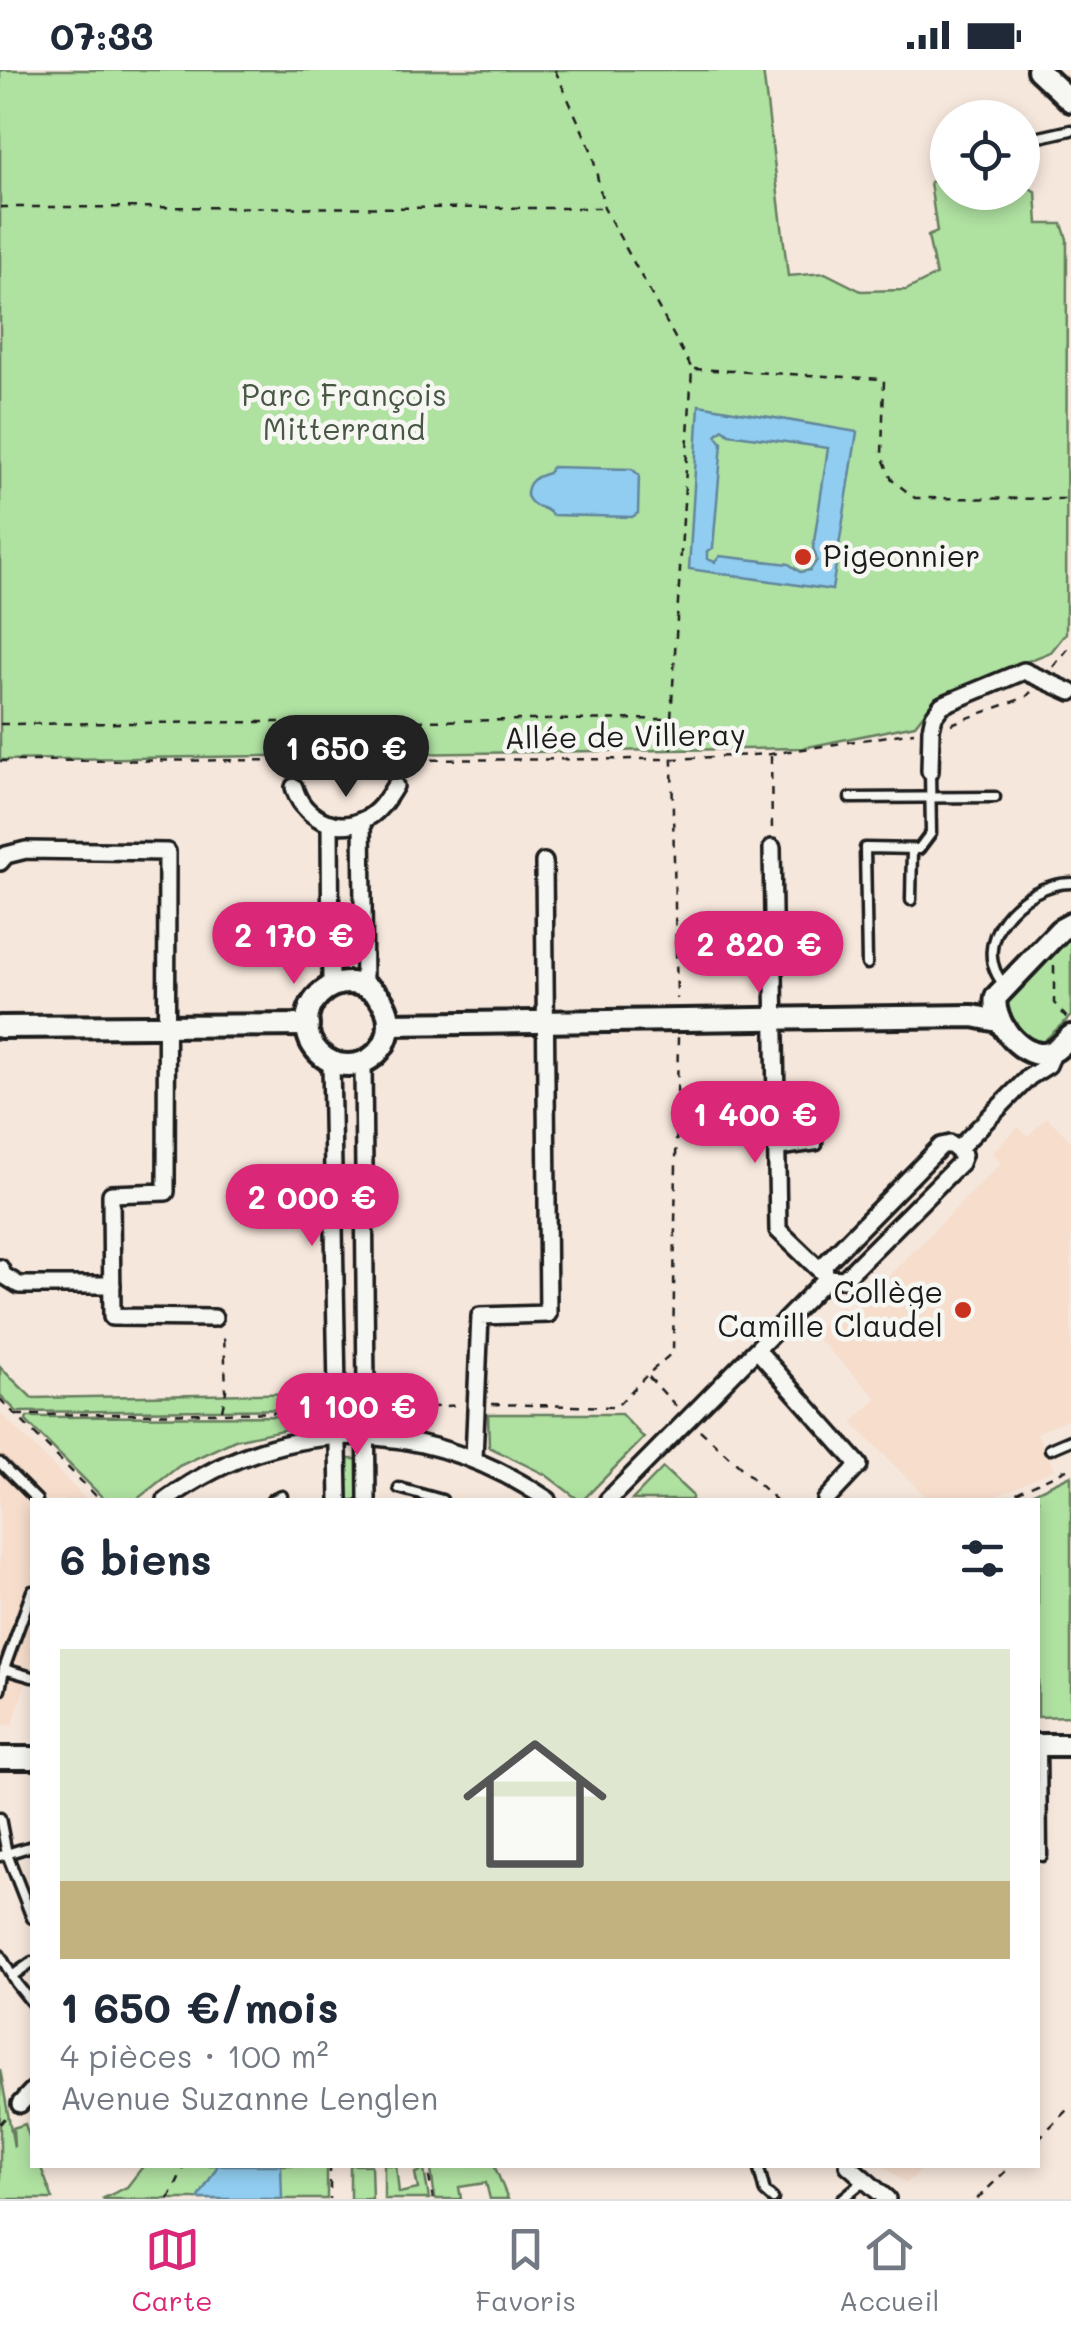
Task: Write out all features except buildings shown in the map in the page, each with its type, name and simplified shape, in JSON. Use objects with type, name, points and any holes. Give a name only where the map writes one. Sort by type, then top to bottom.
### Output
[{"type":"street","points":[[1038,70],[1071,101]]},
{"type":"street","points":[[930,770],[931,730],[942,705],[1018,672],[1031,672],[1071,692]]},
{"type":"street","points":[[294,787],[309,814],[330,823],[362,821],[382,806],[396,786]]},
{"type":"street","points":[[362,821],[364,986]]},
{"type":"street","points":[[330,823],[331,987]]},
{"type":"street","points":[[772,848],[778,1230],[826,1276],[844,1280],[964,1155],[950,1144],[941,1146],[823,1266],[826,1276]]},
{"type":"street","points":[[0,862],[6,855],[26,850],[167,852],[166,1192],[112,1194],[112,1317],[214,1318]]},
{"type":"street","points":[[474,1458],[480,1316],[548,1314],[544,862]]},
{"type":"street","points":[[973,1016],[1071,924]]},
{"type":"street","points":[[364,986],[382,1002],[389,1024],[382,1048],[352,1065],[331,1061],[314,1046],[308,1025],[314,1002],[331,987],[364,986]]},
{"type":"street","points":[[1001,992],[994,1008],[998,1021],[1024,1047],[1036,1053],[1064,1047]]},
{"type":"street","points":[[389,1024],[973,1016],[998,1021]]},
{"type":"street","points":[[0,1027],[308,1025]]},
{"type":"street","points":[[1024,1047],[1029,1077]]},
{"type":"street","points":[[959,1148],[1064,1047]]},
{"type":"street","points":[[331,1061],[339,1498]]},
{"type":"street","points":[[363,1062],[368,1498]]},
{"type":"street","points":[[0,1268],[3,1275],[19,1285],[112,1285]]},
{"type":"street","points":[[610,1498],[826,1276]]},
{"type":"street","points":[[757,1350],[858,1465],[828,1498]]},
{"type":"street","points":[[169,1498],[222,1466],[258,1451],[338,1436],[367,1436],[440,1446],[515,1478],[545,1498]]},
{"type":"street","points":[[1040,1745],[1071,1745]]},
{"type":"street","points":[[0,1758],[30,1758]]},
{"type":"street","points":[[20,2104],[30,2093]]},
{"type":"street","points":[[851,2168],[887,2199]]},
{"type":"lane","points":[[1040,137],[1071,130]]},
{"type":"lane","points":[[867,964],[865,848],[919,848],[930,833],[930,770]]},
{"type":"lane","points":[[850,798],[995,797]]},
{"type":"lane","points":[[911,900],[912,849]]},
{"type":"lane","points":[[1001,992],[991,954],[1001,921],[1025,898],[1051,883],[1071,882]]},
{"type":"lane","points":[[777,1151],[817,1145],[816,1092]]},
{"type":"lane","points":[[1050,1449],[1071,1440]]},
{"type":"lane","points":[[0,1463],[35,1498]]},
{"type":"lane","points":[[399,1488],[435,1498]]},
{"type":"lane","points":[[277,1498],[282,1496]]},
{"type":"lane","points":[[0,1690],[30,1598]]},
{"type":"lane","points":[[4,1669],[30,1676]]},
{"type":"lane","points":[[1040,1745],[1042,1856]]},
{"type":"lane","points":[[0,1818],[4,1855],[30,1914]]},
{"type":"lane","points":[[4,1855],[30,1847]]},
{"type":"lane","points":[[0,1955],[30,2001]]},
{"type":"lane","points":[[12,1976],[30,1963]]},
{"type":"lane","points":[[759,2168],[765,2192],[773,2199]]},
{"type":"lane","points":[[842,2199],[865,2180]]},
{"type":"path","points":[[555,70],[592,152],[604,208],[692,369],[671,718],[678,1022],[673,1352],[647,1375],[688,1419],[774,1498]]},
{"type":"path","points":[[0,207],[604,208]]},
{"type":"path","points":[[692,369],[884,379],[882,456],[892,480],[915,498],[1071,499]]},
{"type":"path","points":[[0,724],[671,718]]},
{"type":"path","points":[[354,720],[354,758]]},
{"type":"path","name":"Allée de Villeray","points":[[0,762],[672,759],[771,754],[931,730]]},
{"type":"path","points":[[771,754],[772,848]]},
{"type":"path","points":[[1042,949],[1054,964],[1054,1002],[1071,1021]]},
{"type":"path","points":[[214,1318],[224,1328],[226,1391],[222,1412]]},
{"type":"path","points":[[0,1399],[98,1498]]},
{"type":"path","points":[[1006,1498],[1071,1467]]},
{"type":"path","points":[[1040,2138],[1071,2106]]},
{"type":"path","points":[[169,2199],[184,2168]]},
{"type":"path","points":[[330,2168],[330,2199]]},
{"type":"path","points":[[426,2168],[432,2199]]},
{"type":"path","points":[[977,2199],[1009,2168]]},
{"type":"shaded area","name":"Collège Camille Claudel","points":[[1047,1117],[1071,1141],[1071,1417],[1037,1433],[1054,1469],[994,1498],[927,1498],[852,1423],[877,1398],[812,1333],[841,1305],[851,1314],[1001,1163],[992,1153],[1018,1127],[1028,1136]]},
{"type":"shaded area","points":[[0,1413],[85,1498],[30,1498],[30,1667],[13,1725],[0,1725]]},
{"type":"shaded area","points":[[887,2168],[922,2168],[906,2184]]},
{"type":"green space","name":"Parc François Mitterrand","points":[[0,70],[763,70],[788,276],[825,273],[861,291],[906,290],[936,275],[928,236],[937,232],[934,210],[1037,210],[1038,224],[1062,224],[1067,239],[1066,633],[1051,652],[937,697],[915,725],[803,748],[0,760]]},
{"type":"green space","points":[[1071,934],[1071,1016],[1041,1044],[1030,1042],[1007,1021],[1005,1001]]},
{"type":"green space","points":[[0,1367],[32,1398],[313,1393],[314,1409],[17,1412],[0,1395]]},
{"type":"green space","points":[[488,1414],[621,1414],[644,1438],[585,1498],[576,1498],[546,1475],[489,1447]]},
{"type":"green space","points":[[315,1416],[315,1423],[235,1440],[179,1466],[139,1498],[103,1498],[26,1421],[27,1417]]},
{"type":"green space","points":[[342,1459],[362,1459],[363,1498],[343,1498]]},
{"type":"green space","points":[[663,1468],[692,1495],[692,1498],[634,1498]]},
{"type":"green space","points":[[1071,1475],[1071,1716],[1040,1717],[1040,1498],[1023,1498]]},
{"type":"green space","points":[[0,2069],[14,2147],[13,2128],[25,2124],[30,2139],[30,2168],[41,2168],[53,2199],[0,2199]]},
{"type":"green space","points":[[142,2168],[327,2168],[327,2199],[102,2199],[127,2187]]},
{"type":"green space","points":[[350,2168],[371,2168],[372,2199],[350,2199]]},
{"type":"green space","points":[[384,2168],[396,2168],[399,2193],[418,2189],[415,2173],[424,2170],[429,2199],[384,2199]]},
{"type":"green space","points":[[495,2168],[508,2199],[490,2199],[486,2183],[459,2187],[461,2199],[435,2199],[431,2170]]},
{"type":"water","points":[[699,405],[857,432],[832,590],[689,569]],"holes":[[[723,429],[729,434],[828,448],[813,548],[817,560],[810,570],[800,572],[789,564],[720,556],[715,562],[707,559],[707,551],[713,548],[722,443],[716,435]]]},
{"type":"water","points":[[552,467],[632,469],[639,475],[638,513],[632,517],[552,515],[533,503],[527,491],[530,483],[549,473]]},
{"type":"water","points":[[216,2168],[281,2168],[282,2199],[198,2199]]},
{"type":"place","name":"Pigeonnier","points":[[803,557]]},
{"type":"place","name":"Collège Camille Claudel","points":[[963,1310]]}]
